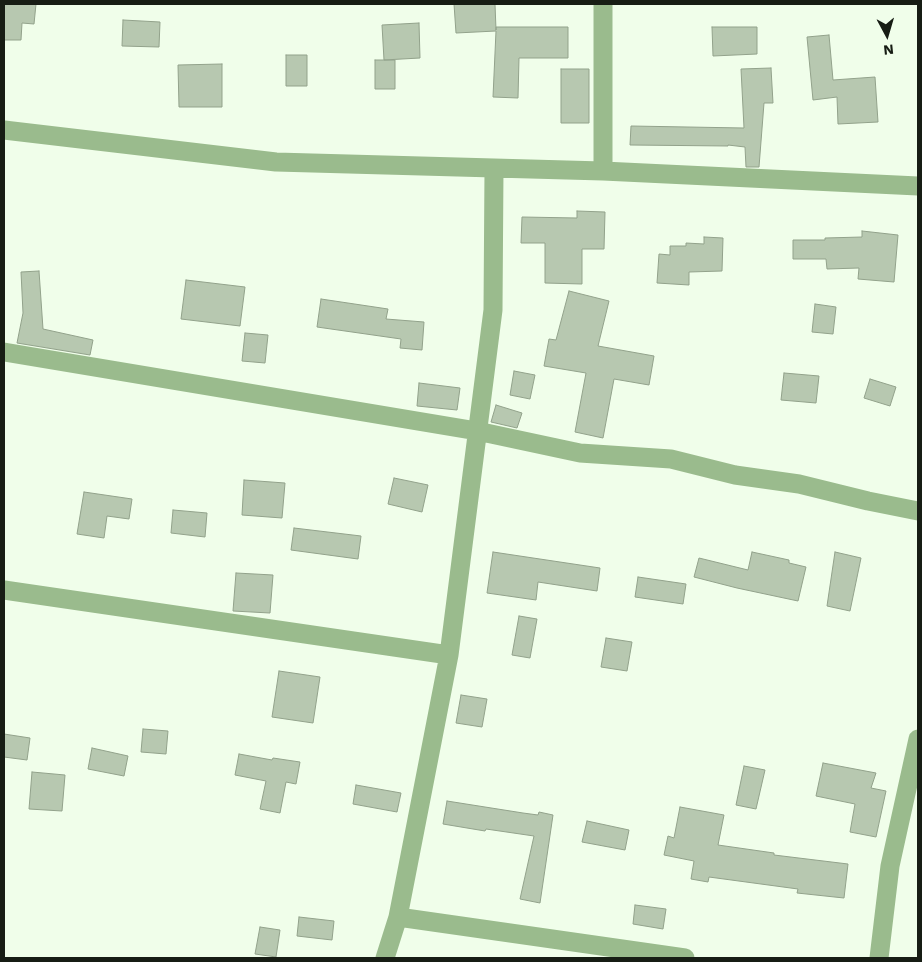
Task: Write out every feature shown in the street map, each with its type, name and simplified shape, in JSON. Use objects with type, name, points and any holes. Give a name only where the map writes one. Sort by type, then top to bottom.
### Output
[{"type":"street","points":[[603,4],[603,171]]},
{"type":"street","points":[[4,130],[276,162],[603,171],[918,186]]},
{"type":"street","points":[[384,958],[398,917],[449,655],[492,310],[494,169]]},
{"type":"street","points":[[4,352],[477,430],[580,453],[670,459],[735,474],[799,484],[918,511]]},
{"type":"street","points":[[4,590],[449,655]]},
{"type":"street","points":[[879,958],[890,866],[918,739]]},
{"type":"street","points":[[398,917],[617,953],[685,958]]},
{"type":"building","points":[[4,4],[36,4],[34,24],[22,23],[21,40],[4,40]]},
{"type":"building","points":[[454,4],[495,4],[496,30],[496,27],[568,27],[568,58],[519,58],[518,98],[493,97],[496,31],[456,33]]},
{"type":"building","points":[[123,20],[160,22],[159,47],[122,46]]},
{"type":"building","points":[[419,23],[420,58],[384,60],[382,25]]},
{"type":"building","points":[[712,27],[757,27],[757,54],[713,56]]},
{"type":"building","points":[[829,35],[833,80],[875,77],[878,122],[838,124],[837,97],[813,100],[807,37]]},
{"type":"building","points":[[286,55],[307,55],[307,86],[286,86]]},
{"type":"building","points":[[375,60],[395,60],[395,89],[375,89]]},
{"type":"building","points":[[222,64],[222,107],[179,107],[178,65]]},
{"type":"building","points":[[771,68],[773,103],[764,103],[759,167],[746,167],[745,147],[728,145],[630,145],[631,126],[744,128],[741,69]]},
{"type":"building","points":[[561,69],[589,69],[589,123],[561,123]]},
{"type":"building","points":[[577,211],[605,212],[604,249],[582,249],[582,284],[545,283],[545,243],[521,243],[522,217],[577,218]]},
{"type":"building","points":[[862,231],[898,235],[894,282],[858,279],[859,268],[827,269],[826,259],[793,259],[793,240],[862,237]]},
{"type":"building","points":[[704,237],[723,238],[722,271],[689,272],[689,285],[657,283],[659,254],[670,255],[670,246],[686,246],[686,243],[704,244]]},
{"type":"building","points":[[39,271],[43,329],[93,340],[90,355],[17,343],[23,313],[21,272]]},
{"type":"building","points":[[186,280],[245,287],[240,326],[181,319]]},
{"type":"building","points":[[569,291],[609,301],[598,346],[654,356],[649,385],[614,379],[603,438],[575,432],[586,373],[544,366],[549,339],[556,340]]},
{"type":"building","points":[[321,299],[388,309],[386,319],[424,322],[422,350],[400,348],[401,339],[317,327]]},
{"type":"building","points":[[815,304],[836,307],[833,334],[812,332]]},
{"type":"building","points":[[245,333],[268,335],[265,363],[242,361]]},
{"type":"building","points":[[514,371],[535,375],[530,399],[510,395]]},
{"type":"building","points":[[784,373],[819,376],[816,403],[781,400]]},
{"type":"building","points":[[870,379],[896,387],[890,406],[864,398]]},
{"type":"building","points":[[419,383],[460,388],[457,410],[417,406]]},
{"type":"building","points":[[496,405],[522,413],[517,428],[491,422]]},
{"type":"building","points":[[394,478],[428,485],[422,512],[388,504]]},
{"type":"building","points":[[244,480],[285,483],[282,518],[242,515]]},
{"type":"building","points":[[84,492],[132,499],[129,519],[107,516],[104,538],[77,534]]},
{"type":"building","points":[[173,510],[207,513],[205,537],[171,533]]},
{"type":"building","points":[[294,528],[361,536],[358,559],[291,550]]},
{"type":"building","points":[[493,552],[600,568],[597,591],[538,582],[536,600],[487,593]]},
{"type":"building","points":[[752,552],[789,560],[789,563],[806,567],[798,601],[694,577],[699,558],[748,570]]},
{"type":"building","points":[[835,552],[861,558],[850,611],[827,606]]},
{"type":"building","points":[[236,573],[273,575],[270,613],[233,611]]},
{"type":"building","points":[[638,577],[686,584],[683,604],[635,597]]},
{"type":"building","points":[[519,616],[537,619],[530,658],[512,655]]},
{"type":"building","points":[[606,638],[632,642],[627,671],[601,667]]},
{"type":"building","points":[[279,671],[320,677],[313,723],[272,717]]},
{"type":"building","points":[[461,695],[487,699],[482,727],[456,723]]},
{"type":"building","points":[[143,729],[168,731],[166,754],[141,752]]},
{"type":"building","points":[[4,734],[30,738],[27,760],[4,757]]},
{"type":"building","points":[[92,748],[128,756],[124,776],[88,769]]},
{"type":"building","points":[[239,754],[272,760],[273,758],[300,762],[296,784],[286,782],[280,813],[260,809],[266,781],[235,775]]},
{"type":"building","points":[[823,763],[876,773],[871,788],[886,791],[876,837],[850,832],[855,804],[816,796]]},
{"type":"building","points":[[744,766],[765,770],[756,809],[736,805]]},
{"type":"building","points":[[32,772],[65,775],[62,811],[29,809]]},
{"type":"building","points":[[356,785],[401,793],[397,812],[353,804]]},
{"type":"building","points":[[447,801],[538,815],[539,812],[553,815],[540,903],[520,899],[534,836],[443,824]]},
{"type":"building","points":[[680,807],[724,815],[718,845],[774,853],[774,855],[848,864],[844,898],[797,893],[798,889],[709,877],[708,882],[691,879],[694,861],[664,855],[668,836],[674,838]]},
{"type":"building","points":[[587,821],[629,830],[625,850],[582,842]]},
{"type":"building","points":[[635,905],[666,909],[663,929],[633,924]]},
{"type":"building","points":[[299,917],[334,921],[332,940],[297,936]]},
{"type":"building","points":[[260,927],[280,930],[276,957],[255,954]]}]
